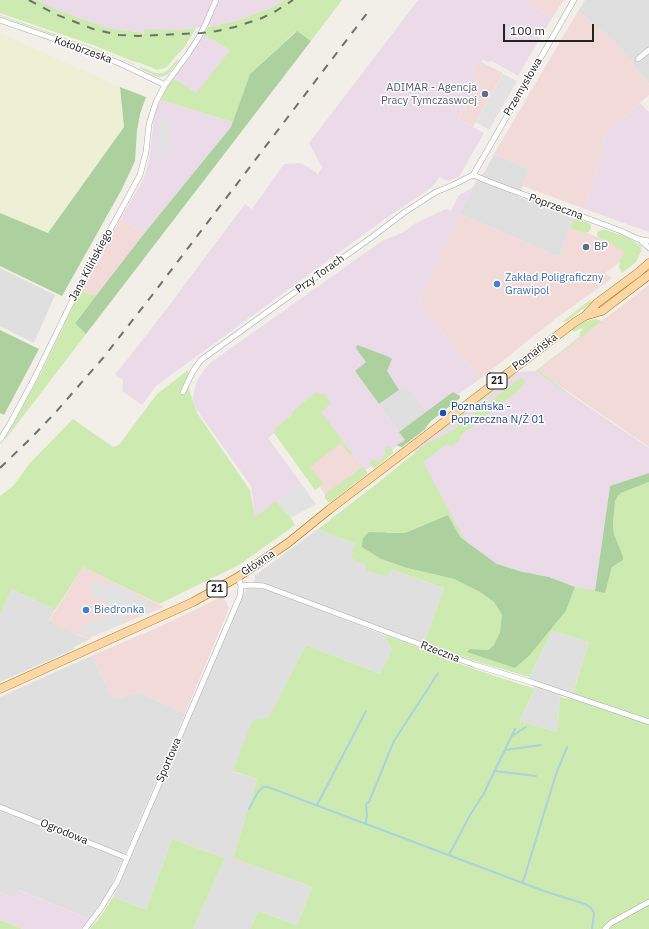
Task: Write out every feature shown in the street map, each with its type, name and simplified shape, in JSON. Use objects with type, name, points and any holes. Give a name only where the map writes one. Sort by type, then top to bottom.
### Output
[{"type":"main road","name":"Poznańska","points":[[585,316],[596,303],[649,263]]},
{"type":"main road","name":"Poznańska","points":[[410,447],[575,322],[585,316],[602,311],[649,275]]},
{"type":"main road","name":"Główna","points":[[0,689],[193,602],[238,577],[288,543],[330,508],[410,447]]},
{"type":"street","name":"Jana Kilińskiego","points":[[0,440],[34,379],[78,289],[140,175],[145,160],[149,124],[156,102],[165,84],[195,43],[216,0]]},
{"type":"street","name":"Przemysłowa","points":[[473,175],[574,0]]},
{"type":"street","name":"Kołobrzeska","points":[[0,20],[119,63],[165,84]]},
{"type":"street","points":[[638,59],[649,50]]},
{"type":"street","name":"Poprzeczna","points":[[473,175],[649,241]]},
{"type":"street","name":"Przy Torach","points":[[182,392],[193,371],[201,360],[405,212],[436,192],[473,175]]},
{"type":"street","name":"Poprzeczna","points":[[638,238],[649,248]]},
{"type":"street","points":[[238,577],[242,586]]},
{"type":"street","name":"Rzeczna","points":[[242,586],[264,586],[476,666],[534,683],[649,722]]},
{"type":"street","name":"Sportowa","points":[[85,929],[105,902],[127,858],[240,596],[242,586]]},
{"type":"street","name":"Ogrodowa","points":[[0,807],[127,858]]},
{"type":"street","points":[[605,929],[612,923],[649,902]]},
{"type":"shaded area","points":[[38,0],[285,0],[270,8],[239,20],[212,26],[177,30],[161,30],[144,33],[108,28],[51,8]]},
{"type":"shaded area","points":[[418,0],[527,0],[527,2],[532,6],[552,18],[518,76],[492,61],[488,62],[483,59],[481,62],[472,66],[476,85],[458,119],[484,133],[459,177],[449,181],[439,177],[432,187],[385,219],[160,383],[155,387],[142,405],[122,391],[123,380],[115,375],[245,204],[252,209],[284,164],[300,163],[318,174],[322,167],[309,143]]},
{"type":"shaded area","points":[[527,0],[564,0],[552,18],[526,2]]},
{"type":"shaded area","points":[[585,0],[649,0],[649,84],[616,43],[578,11]]},
{"type":"shaded area","points":[[578,11],[616,43],[649,84],[649,95],[607,132],[585,209],[523,186],[529,169],[494,154]]},
{"type":"shaded area","points":[[204,35],[230,50],[196,94],[173,78],[197,47]]},
{"type":"shaded area","points":[[481,62],[503,73],[473,127],[458,119],[476,85],[472,66]]},
{"type":"shaded area","points":[[503,74],[517,81],[489,130],[476,122]]},
{"type":"shaded area","points":[[161,100],[233,122],[231,127],[205,160],[143,235],[122,219],[122,216],[144,178],[149,161],[154,119]]},
{"type":"shaded area","points":[[640,103],[649,112],[649,232],[585,209],[607,132]]},
{"type":"shaded area","points":[[159,119],[168,119],[171,123],[170,148],[164,148],[164,159],[157,159]]},
{"type":"shaded area","points":[[494,154],[529,169],[519,197],[574,217],[559,257],[460,214],[478,177],[484,173]]},
{"type":"shaded area","points":[[473,187],[419,303],[480,379],[429,415],[406,386],[399,390],[375,356],[355,371],[405,440],[366,470],[320,412],[331,403],[305,410],[268,438],[301,483],[255,517],[251,486],[194,406],[194,390],[197,381],[204,370],[210,363],[382,241],[404,232],[414,224],[446,209],[451,211],[458,196]]},
{"type":"shaded area","points":[[460,214],[559,257],[570,227],[625,247],[627,257],[605,273],[612,278],[555,319],[480,379],[419,303]]},
{"type":"shaded area","points":[[122,216],[122,219],[143,235],[97,295],[91,295],[83,291],[83,286]]},
{"type":"shaded area","points":[[0,268],[55,295],[34,343],[0,326]]},
{"type":"shaded area","points":[[649,285],[649,447],[537,370]]},
{"type":"shaded area","points":[[536,371],[649,448],[649,473],[610,486],[595,591],[575,587],[549,577],[523,572],[497,564],[460,537],[413,451],[472,404],[517,372]]},
{"type":"shaded area","points":[[406,385],[427,412],[399,432],[379,404]]},
{"type":"shaded area","points":[[320,412],[366,470],[328,499],[290,435]]},
{"type":"shaded area","points":[[301,483],[316,504],[291,518],[276,501]]},
{"type":"shaded area","points":[[318,529],[355,544],[366,565],[365,570],[391,569],[444,588],[424,643],[263,583],[254,582],[257,574]]},
{"type":"shaded area","points":[[83,567],[164,607],[91,637],[90,639],[64,629],[49,621]]},
{"type":"shaded area","points":[[95,582],[109,584],[113,583],[132,592],[135,599],[142,597],[143,601],[148,599],[153,611],[141,616],[139,611],[124,618],[126,622],[91,637],[89,633],[84,635],[80,627],[111,615],[104,598],[96,600],[89,585]]},
{"type":"shaded area","points":[[255,588],[269,590],[384,635],[392,650],[380,674],[306,645],[269,718],[234,772],[257,779],[233,858],[312,887],[297,925],[258,911],[250,929],[193,929],[225,858],[172,839],[146,910],[113,897],[244,593],[247,589]]},
{"type":"shaded area","points":[[12,589],[55,610],[49,620],[78,635],[90,639],[74,647],[74,649],[0,682],[0,614]]},
{"type":"shaded area","points":[[223,596],[229,608],[185,714],[140,692],[114,699],[91,656],[152,630]]},
{"type":"shaded area","points":[[552,631],[589,642],[573,692],[560,697],[557,732],[519,721],[535,690],[529,677]]},
{"type":"shaded area","points":[[91,656],[114,699],[140,692],[185,714],[108,892],[90,919],[19,890],[14,898],[0,892],[0,697]]},
{"type":"shaded area","points":[[18,890],[90,919],[81,929],[23,929],[0,920],[0,892],[14,898]]},
{"type":"green space","points":[[0,0],[38,0],[52,8],[108,28],[144,33],[145,29],[177,30],[196,28],[184,48],[169,65],[165,68],[157,70],[93,45],[0,13]]},
{"type":"green space","points":[[285,0],[342,0],[311,41],[296,31],[250,74],[233,122],[161,100],[173,78],[196,93],[230,50],[204,35],[208,27],[239,20],[270,8]]},
{"type":"green space","points":[[0,15],[97,49],[134,64],[134,65],[119,58]]},
{"type":"green space","points":[[297,31],[311,41],[86,334],[75,323],[143,235],[231,127],[250,74]]},
{"type":"green space","points":[[0,33],[120,87],[124,127],[48,233],[0,213]]},
{"type":"green space","points":[[177,60],[179,60],[165,76],[155,76],[139,68],[141,67],[156,73],[163,73],[168,70]]},
{"type":"green space","points":[[120,87],[146,97],[140,114],[137,130],[135,161],[122,189],[62,296],[0,266],[0,213],[48,233],[124,127]]},
{"type":"green space","points":[[574,217],[590,224],[591,228],[589,232],[585,233],[570,228]]},
{"type":"green space","points":[[603,229],[627,237],[641,246],[642,249],[636,262],[622,273],[619,267],[621,256],[624,255],[622,248],[618,249],[612,243],[598,237],[598,232]]},
{"type":"green space","points":[[83,286],[83,291],[91,295],[97,295],[75,322],[86,334],[4,441],[41,373]]},
{"type":"green space","points":[[590,300],[591,303],[567,321],[562,322]]},
{"type":"green space","points":[[596,319],[602,321],[538,370],[566,392],[536,371],[579,337],[580,332],[583,330],[581,328],[574,332],[572,330],[573,326],[582,322]]},
{"type":"green space","points":[[0,330],[39,349],[4,415],[0,413]]},
{"type":"green space","points":[[357,345],[392,359],[387,371],[399,390],[379,404],[355,371],[366,362],[356,348]]},
{"type":"green space","points":[[188,370],[189,389],[197,413],[250,490],[255,517],[276,501],[291,518],[295,525],[239,565],[159,604],[83,567],[55,610],[12,589],[0,614],[0,496],[13,486],[30,463],[73,419],[113,447],[119,445],[157,394]]},
{"type":"green space","points":[[513,373],[514,376],[444,430],[435,434]]},
{"type":"green space","points":[[520,378],[523,378],[525,383],[519,390],[460,436],[460,439],[451,447],[448,443],[423,462],[467,542],[460,537],[448,515],[405,533],[386,532],[381,559],[407,568],[454,579],[480,592],[494,602],[502,615],[500,632],[494,645],[488,650],[470,649],[515,668],[529,656],[566,611],[575,587],[605,592],[612,567],[619,563],[623,556],[614,534],[613,526],[615,501],[621,493],[649,482],[649,929],[250,929],[258,911],[297,925],[312,887],[233,858],[257,779],[233,771],[252,721],[269,717],[306,645],[380,674],[392,650],[384,635],[399,640],[477,670],[535,689],[519,721],[557,732],[560,697],[571,699],[589,642],[552,631],[529,677],[478,662],[424,643],[444,588],[391,569],[387,577],[365,570],[366,565],[351,558],[355,544],[318,529],[427,443],[447,434]]},
{"type":"green space","points":[[453,392],[460,396],[460,398],[431,421],[424,430],[402,447],[397,445],[405,440],[399,432]]},
{"type":"green space","points":[[315,393],[325,394],[331,404],[321,412],[352,453],[350,455],[341,443],[310,467],[324,484],[315,490],[274,433],[276,427],[292,415],[292,412]]},
{"type":"green space","points":[[389,446],[393,453],[373,468],[369,463],[374,459],[377,462],[386,454],[384,450]]},
{"type":"green space","points":[[363,467],[367,474],[331,502],[328,502],[325,498],[325,494]]},
{"type":"green space","points":[[649,473],[649,482],[621,493],[615,501],[613,526],[614,534],[623,556],[623,560],[612,567],[605,593],[595,591],[610,486]]},
{"type":"green space","points":[[448,515],[460,537],[497,564],[523,572],[549,577],[575,587],[566,611],[529,656],[515,668],[467,652],[470,649],[488,650],[494,645],[500,632],[502,615],[494,602],[480,592],[454,579],[407,568],[381,559],[362,547],[363,538],[369,532],[405,533]]},
{"type":"green space","points":[[172,839],[225,858],[193,929],[90,929],[103,913],[113,897],[146,910]]},
{"type":"green space","points":[[0,920],[23,929],[0,929]]},
{"type":"waterway","points":[[365,824],[367,816],[366,804],[369,802],[394,741],[438,673]]},
{"type":"waterway","points":[[317,805],[366,711]]},
{"type":"waterway","points":[[512,736],[526,727]]},
{"type":"waterway","points":[[449,855],[470,815],[483,795],[515,729]]},
{"type":"waterway","points":[[505,750],[541,745]]},
{"type":"waterway","points":[[523,882],[556,774],[567,747]]},
{"type":"waterway","points":[[494,771],[536,776]]},
{"type":"waterway","points":[[249,809],[258,792],[263,787],[268,787],[544,891],[585,904],[591,908],[594,914],[592,929]]},
{"type":"railway","points":[[29,0],[55,14],[93,29],[119,35],[138,36],[201,33],[235,27],[262,18],[293,0]]},
{"type":"railway","points":[[0,468],[55,413],[103,358],[368,12]]},
{"type":"place","name":"ADIMAR - Agencja Pracy Tymczaswoej","points":[[485,94]]},
{"type":"place","name":"BP","points":[[586,247]]},
{"type":"place","name":"Zakład Poligraficzny Grawipol","points":[[497,284]]},
{"type":"place","name":"Poznańska - Poprzeczna N/Ż 01","points":[[443,413]]},
{"type":"place","name":"Biedronka","points":[[86,610]]}]
